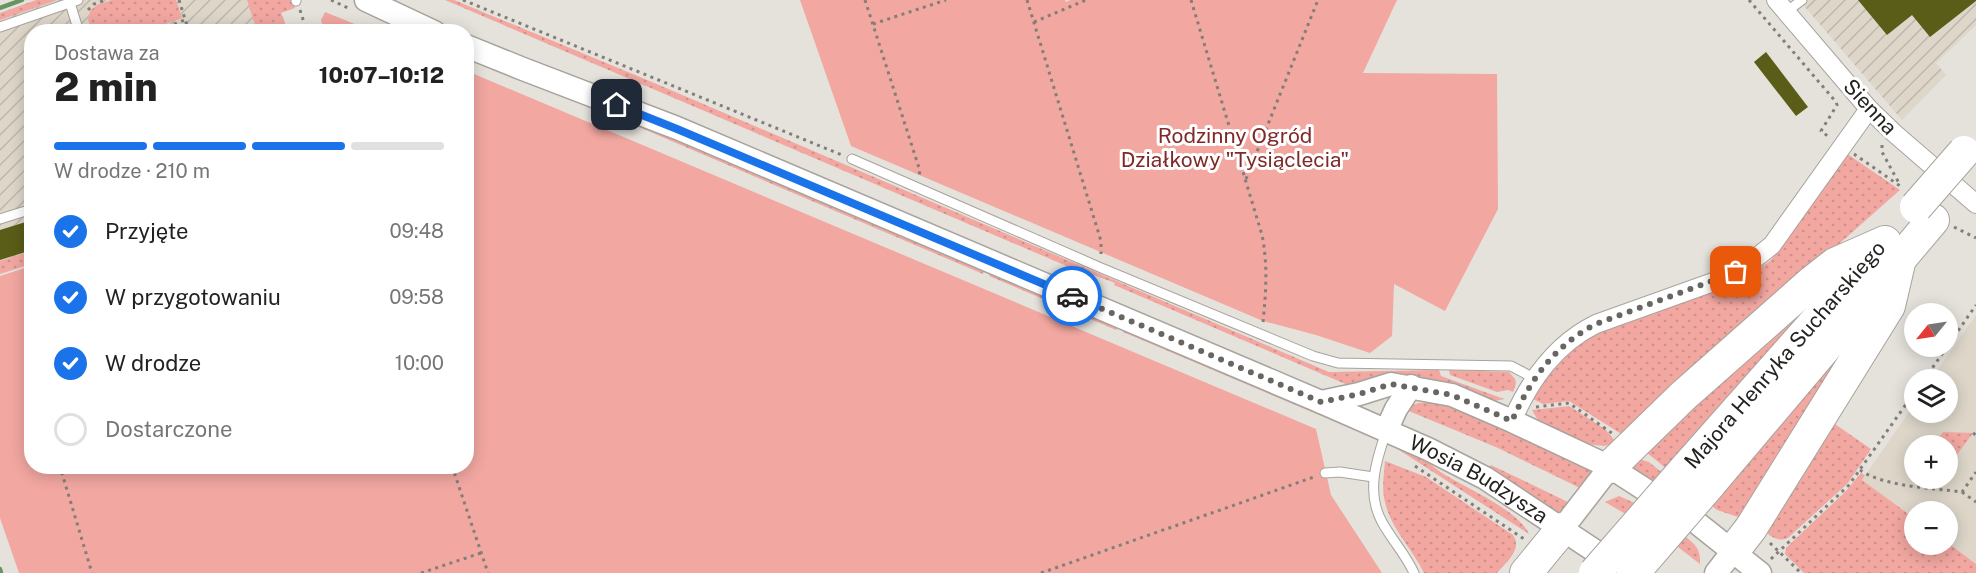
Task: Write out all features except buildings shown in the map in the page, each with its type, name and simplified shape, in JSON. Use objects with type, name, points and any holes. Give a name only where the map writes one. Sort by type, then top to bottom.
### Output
[{"type":"highway","name":"Majora Henryka Sucharskiego","points":[[1595,573],[1698,476],[1893,250],[1917,204],[1972,153]]},
{"type":"highway","points":[[1610,467],[1683,396],[1835,264],[1893,250],[1889,306],[1751,528],[1725,562]]},
{"type":"highway","name":"Majora Henryka Sucharskiego","points":[[1633,573],[1698,476]]},
{"type":"highway","points":[[1526,573],[1562,529]]},
{"type":"street","points":[[366,0],[417,24]]},
{"type":"street","name":"Sienna","points":[[1781,6],[1869,109],[1894,134],[1976,204]]},
{"type":"street","name":"Wosia Budzysza","points":[[474,49],[677,129],[1321,402],[1384,439],[1485,478],[1627,573]]},
{"type":"street","points":[[1512,421],[1534,378],[1556,353],[1580,332],[1596,324],[1716,281],[1756,259],[1772,244],[1869,109]]},
{"type":"street","points":[[1321,402],[1391,384],[1452,395],[1610,467],[1697,523],[1725,562],[1760,573]]},
{"type":"street","points":[[1384,439],[1396,409],[1411,386]]},
{"type":"street","points":[[1562,529],[1610,467]]},
{"type":"lane","points":[[1781,6],[1802,0]]},
{"type":"lane","points":[[0,27],[74,2],[78,24]]},
{"type":"lane","points":[[852,159],[916,189],[1313,356],[1338,363],[1511,366],[1534,378]]},
{"type":"lane","points":[[0,219],[24,212]]},
{"type":"lane","points":[[1384,439],[1373,477],[1375,503],[1381,521],[1414,573]]},
{"type":"lane","points":[[1325,473],[1340,472],[1373,477]]},
{"type":"path","points":[[86,15],[92,6],[105,0]]},
{"type":"path","points":[[179,0],[186,24]]},
{"type":"path","points":[[296,0],[304,24]]},
{"type":"path","points":[[463,0],[852,159]]},
{"type":"path","points":[[865,0],[920,171],[916,189]]},
{"type":"path","points":[[873,24],[946,0]]},
{"type":"path","points":[[1027,0],[1101,241],[1099,267]]},
{"type":"path","points":[[1034,22],[1086,0]]},
{"type":"path","points":[[1191,0],[1262,235],[1267,259],[1262,333]]},
{"type":"path","points":[[1245,181],[1318,0]]},
{"type":"path","points":[[174,24],[185,20]]},
{"type":"path","points":[[1884,140],[1882,152],[1917,204]]},
{"type":"path","points":[[1932,369],[1976,305]]},
{"type":"path","points":[[1760,573],[1778,551],[1849,485],[1904,407]]},
{"type":"path","points":[[1384,439],[1425,471],[1527,541]]},
{"type":"path","points":[[1860,470],[1889,481],[1962,492],[1976,502]]},
{"type":"path","points":[[1962,492],[1976,472]]},
{"type":"path","points":[[1041,573],[1325,473]]},
{"type":"path","points":[[63,474],[92,573]]},
{"type":"path","points":[[455,474],[488,573]]},
{"type":"path","points":[[421,573],[481,553]]},
{"type":"shaded area","points":[[47,0],[277,0],[286,24],[24,24],[24,266],[0,274],[0,16]]},
{"type":"shaded area","points":[[1799,0],[1976,0],[1976,25],[1936,63],[1946,75],[1902,120]]},
{"type":"shaded area","points":[[1976,315],[1976,564],[1958,550],[1958,501],[1904,501],[1904,511],[1862,480],[1904,419],[1904,423],[1958,423],[1958,369],[1938,369],[1946,357],[1958,357],[1958,341]]},
{"type":"green space","points":[[36,0],[57,0],[0,20],[0,13]]},
{"type":"green space","points":[[112,0],[176,0],[182,18],[166,24],[89,24],[90,11],[97,5]]},
{"type":"green space","points":[[247,0],[292,0],[295,8],[281,13],[285,24],[255,24]]},
{"type":"green space","points":[[445,0],[454,0],[652,82],[1329,372],[1439,370],[1441,376],[1504,399],[1490,402],[1357,389],[1114,285],[1115,283],[1091,274],[1090,276]]},
{"type":"green space","name":"Rodzinny Ogród Działkowy \"Tysiąclecia\"","points":[[800,0],[1065,0],[1066,2],[1070,0],[1397,0],[1363,73],[1497,74],[1498,209],[1445,311],[1394,284],[1392,336],[1370,353],[1263,321],[851,146]]},
{"type":"green space","points":[[325,12],[355,24],[322,24],[321,20]]},
{"type":"green space","points":[[474,60],[620,114],[1364,430],[1369,436],[1123,332],[1123,330],[1118,328],[1116,330],[989,276],[990,274],[984,271],[983,274],[627,122],[627,119],[606,114],[607,111],[601,109],[600,111]]},
{"type":"green space","points":[[474,74],[1316,429],[1331,495],[1382,573],[19,573],[0,518],[0,276],[24,268],[24,474],[474,474]]},
{"type":"green space","points":[[1846,153],[1900,190],[1623,435],[1569,401],[1543,404],[1533,399],[1561,362],[1597,333],[1736,284],[1770,261]]},
{"type":"green space","points":[[24,253],[24,266],[0,274],[0,261]]},
{"type":"green space","points":[[1843,268],[1668,470],[1641,448]]},
{"type":"green space","points":[[1860,324],[1744,519],[1717,510],[1709,504]]},
{"type":"green space","points":[[1449,370],[1509,372],[1516,383],[1513,392],[1508,390],[1497,392],[1450,375]]},
{"type":"green space","points":[[1437,402],[1467,410],[1595,471],[1580,488],[1498,448],[1404,409],[1418,403]]},
{"type":"green space","points":[[1569,406],[1605,429],[1616,442],[1605,446],[1585,444],[1540,424],[1532,410]]},
{"type":"green space","points":[[1832,422],[1871,449],[1848,483],[1789,537],[1781,540],[1774,538],[1761,529]]},
{"type":"green space","points":[[1943,432],[1973,433],[1958,453],[1958,435],[1941,435]]},
{"type":"green space","points":[[1402,447],[1504,509],[1523,525],[1529,534],[1396,448]]},
{"type":"green space","points":[[1639,459],[1649,462],[1665,475],[1657,484],[1626,466]]},
{"type":"green space","points":[[1385,461],[1426,477],[1513,535],[1516,546],[1509,560],[1497,573],[1424,573],[1387,509],[1383,489]]},
{"type":"green space","points":[[1491,465],[1570,503],[1561,515],[1489,468]]},
{"type":"green space","points":[[1861,473],[1865,475],[1862,480],[1904,511],[1904,555],[1958,555],[1958,550],[1976,564],[1976,573],[1804,573],[1785,554],[1786,548],[1846,491]]},
{"type":"green space","points":[[1619,496],[1639,505],[1629,516],[1605,502]]},
{"type":"green space","points":[[1682,534],[1696,546],[1700,564],[1674,544]]},
{"type":"waterway","points":[[0,8],[22,0]]},
{"type":"waterway","points":[[0,569],[1,573]]},
{"type":"way so far","points":[[1072,296],[1321,402],[1391,384],[1452,395],[1512,421],[1534,378],[1556,353],[1580,332],[1736,272]]},
{"type":"route","points":[[617,105],[1072,296]]}]
